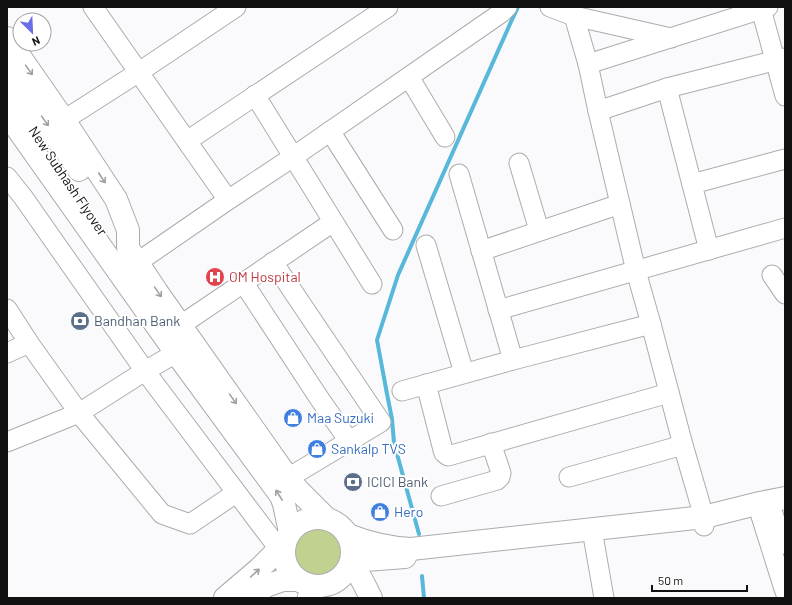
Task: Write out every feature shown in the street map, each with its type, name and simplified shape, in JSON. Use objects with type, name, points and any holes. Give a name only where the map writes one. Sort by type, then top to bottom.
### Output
[{"type":"main road","points":[[7,38],[64,120],[116,199],[128,230],[129,262],[176,353],[281,496],[284,504],[283,557],[288,570],[309,591]]},
{"type":"main road","name":"New Subhash Flyover","points":[[7,66],[98,209],[113,249],[129,262]]},
{"type":"main road","name":"New Subhash Flyover","points":[[7,91],[98,209]]},
{"type":"main road","points":[[7,114],[129,262],[157,292],[288,478],[327,519],[339,525],[348,535],[352,548],[351,562],[346,574],[331,584],[309,591],[283,580],[266,586],[248,598]]},
{"type":"main road","points":[[348,535],[390,547],[411,549],[704,522],[760,503],[776,510]]},
{"type":"main road","points":[[351,562],[594,542],[776,510]]},
{"type":"main road","points":[[225,598],[259,569],[300,522],[313,518],[327,519]]},
{"type":"main road","points":[[351,562],[362,579],[371,598]]},
{"type":"street","points":[[93,7],[228,200]]},
{"type":"street","points":[[64,120],[236,7]]},
{"type":"street","points":[[187,141],[388,7]]},
{"type":"street","points":[[129,262],[293,157],[501,13],[507,7]]},
{"type":"street","points":[[550,7],[574,16],[671,38]]},
{"type":"street","points":[[588,64],[671,38],[716,15],[760,8],[780,59],[785,96]]},
{"type":"street","points":[[574,16],[588,64],[636,271],[652,324],[704,522]]},
{"type":"street","points":[[598,111],[667,88],[780,59]]},
{"type":"street","points":[[409,77],[445,137]]},
{"type":"street","points":[[667,88],[709,250]]},
{"type":"street","points":[[255,95],[372,284]]},
{"type":"street","points":[[330,131],[393,230]]},
{"type":"street","points":[[692,184],[785,158]]},
{"type":"street","points":[[519,164],[539,230]]},
{"type":"street","points":[[459,174],[513,360]]},
{"type":"street","points":[[7,177],[23,197],[145,371],[236,493],[284,541]]},
{"type":"street","points":[[481,251],[539,230],[620,204]]},
{"type":"street","points":[[181,324],[334,222]]},
{"type":"street","points":[[498,310],[785,228]]},
{"type":"street","points":[[426,245],[464,373]]},
{"type":"street","points":[[273,262],[381,422],[288,478]]},
{"type":"street","points":[[772,275],[785,294]]},
{"type":"street","points":[[243,282],[349,441]]},
{"type":"street","points":[[7,309],[29,343],[79,413],[162,514],[190,524],[236,493]]},
{"type":"street","points":[[402,391],[464,373],[652,324]]},
{"type":"street","points":[[7,353],[29,343]]},
{"type":"street","points":[[7,442],[79,413],[176,353]]},
{"type":"street","points":[[426,384],[443,450],[448,456],[669,393]]},
{"type":"street","points":[[442,496],[497,480],[500,477],[501,473],[491,443]]},
{"type":"street","points":[[569,476],[683,445]]},
{"type":"street","points":[[776,510],[781,537],[785,544]]},
{"type":"street","points":[[776,510],[785,592]]},
{"type":"street","points":[[594,542],[604,598]]},
{"type":"green space","points":[[318,529],[327,531],[335,536],[340,544],[342,553],[340,562],[335,570],[327,575],[318,577],[309,575],[301,570],[296,562],[294,553],[296,544],[301,536],[309,531]]},
{"type":"waterway","points":[[419,534],[394,443],[392,419],[377,340],[398,275],[518,7]]},
{"type":"waterway","points":[[422,576],[424,598]]},
{"type":"place","name":"OM Hospital","points":[[215,277]]},
{"type":"place","name":"Bandhan Bank","points":[[80,321]]},
{"type":"place","name":"Maa Suzuki","points":[[293,418]]},
{"type":"place","name":"Sankalp TVS","points":[[317,449]]},
{"type":"place","name":"ICICI Bank","points":[[353,482]]},
{"type":"place","name":"Hero","points":[[380,512]]}]
